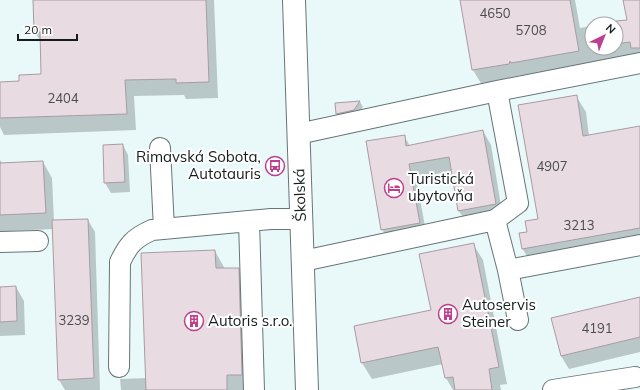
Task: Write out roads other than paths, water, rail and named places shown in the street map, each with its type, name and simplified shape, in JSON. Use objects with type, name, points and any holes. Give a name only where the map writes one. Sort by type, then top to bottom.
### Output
[{"type":"main road","name":"Školská","points":[[294,0],[307,390]]},
{"type":"lane","points":[[298,134],[497,91],[640,64]]},
{"type":"lane","points":[[303,261],[495,220],[518,203],[497,91]]},
{"type":"lane","points":[[160,148],[164,229]]},
{"type":"lane","points":[[120,367],[120,262],[126,248],[138,236],[152,230],[249,221],[301,219]]},
{"type":"lane","points":[[495,220],[508,270],[518,320]]},
{"type":"lane","points":[[249,221],[254,390]]},
{"type":"lane","points":[[0,242],[38,241]]},
{"type":"lane","points":[[508,270],[640,245]]},
{"type":"lane","points":[[553,390],[635,376]]},
{"type":"place","name":"Rimavská Sobota, Autotauris","points":[[275,166]]},
{"type":"place","name":"Turistická ubytovňa","points":[[394,188]]},
{"type":"place","name":"Autoservis Steiner","points":[[448,314]]},
{"type":"place","name":"Autoris s.r.o.","points":[[194,321]]}]
